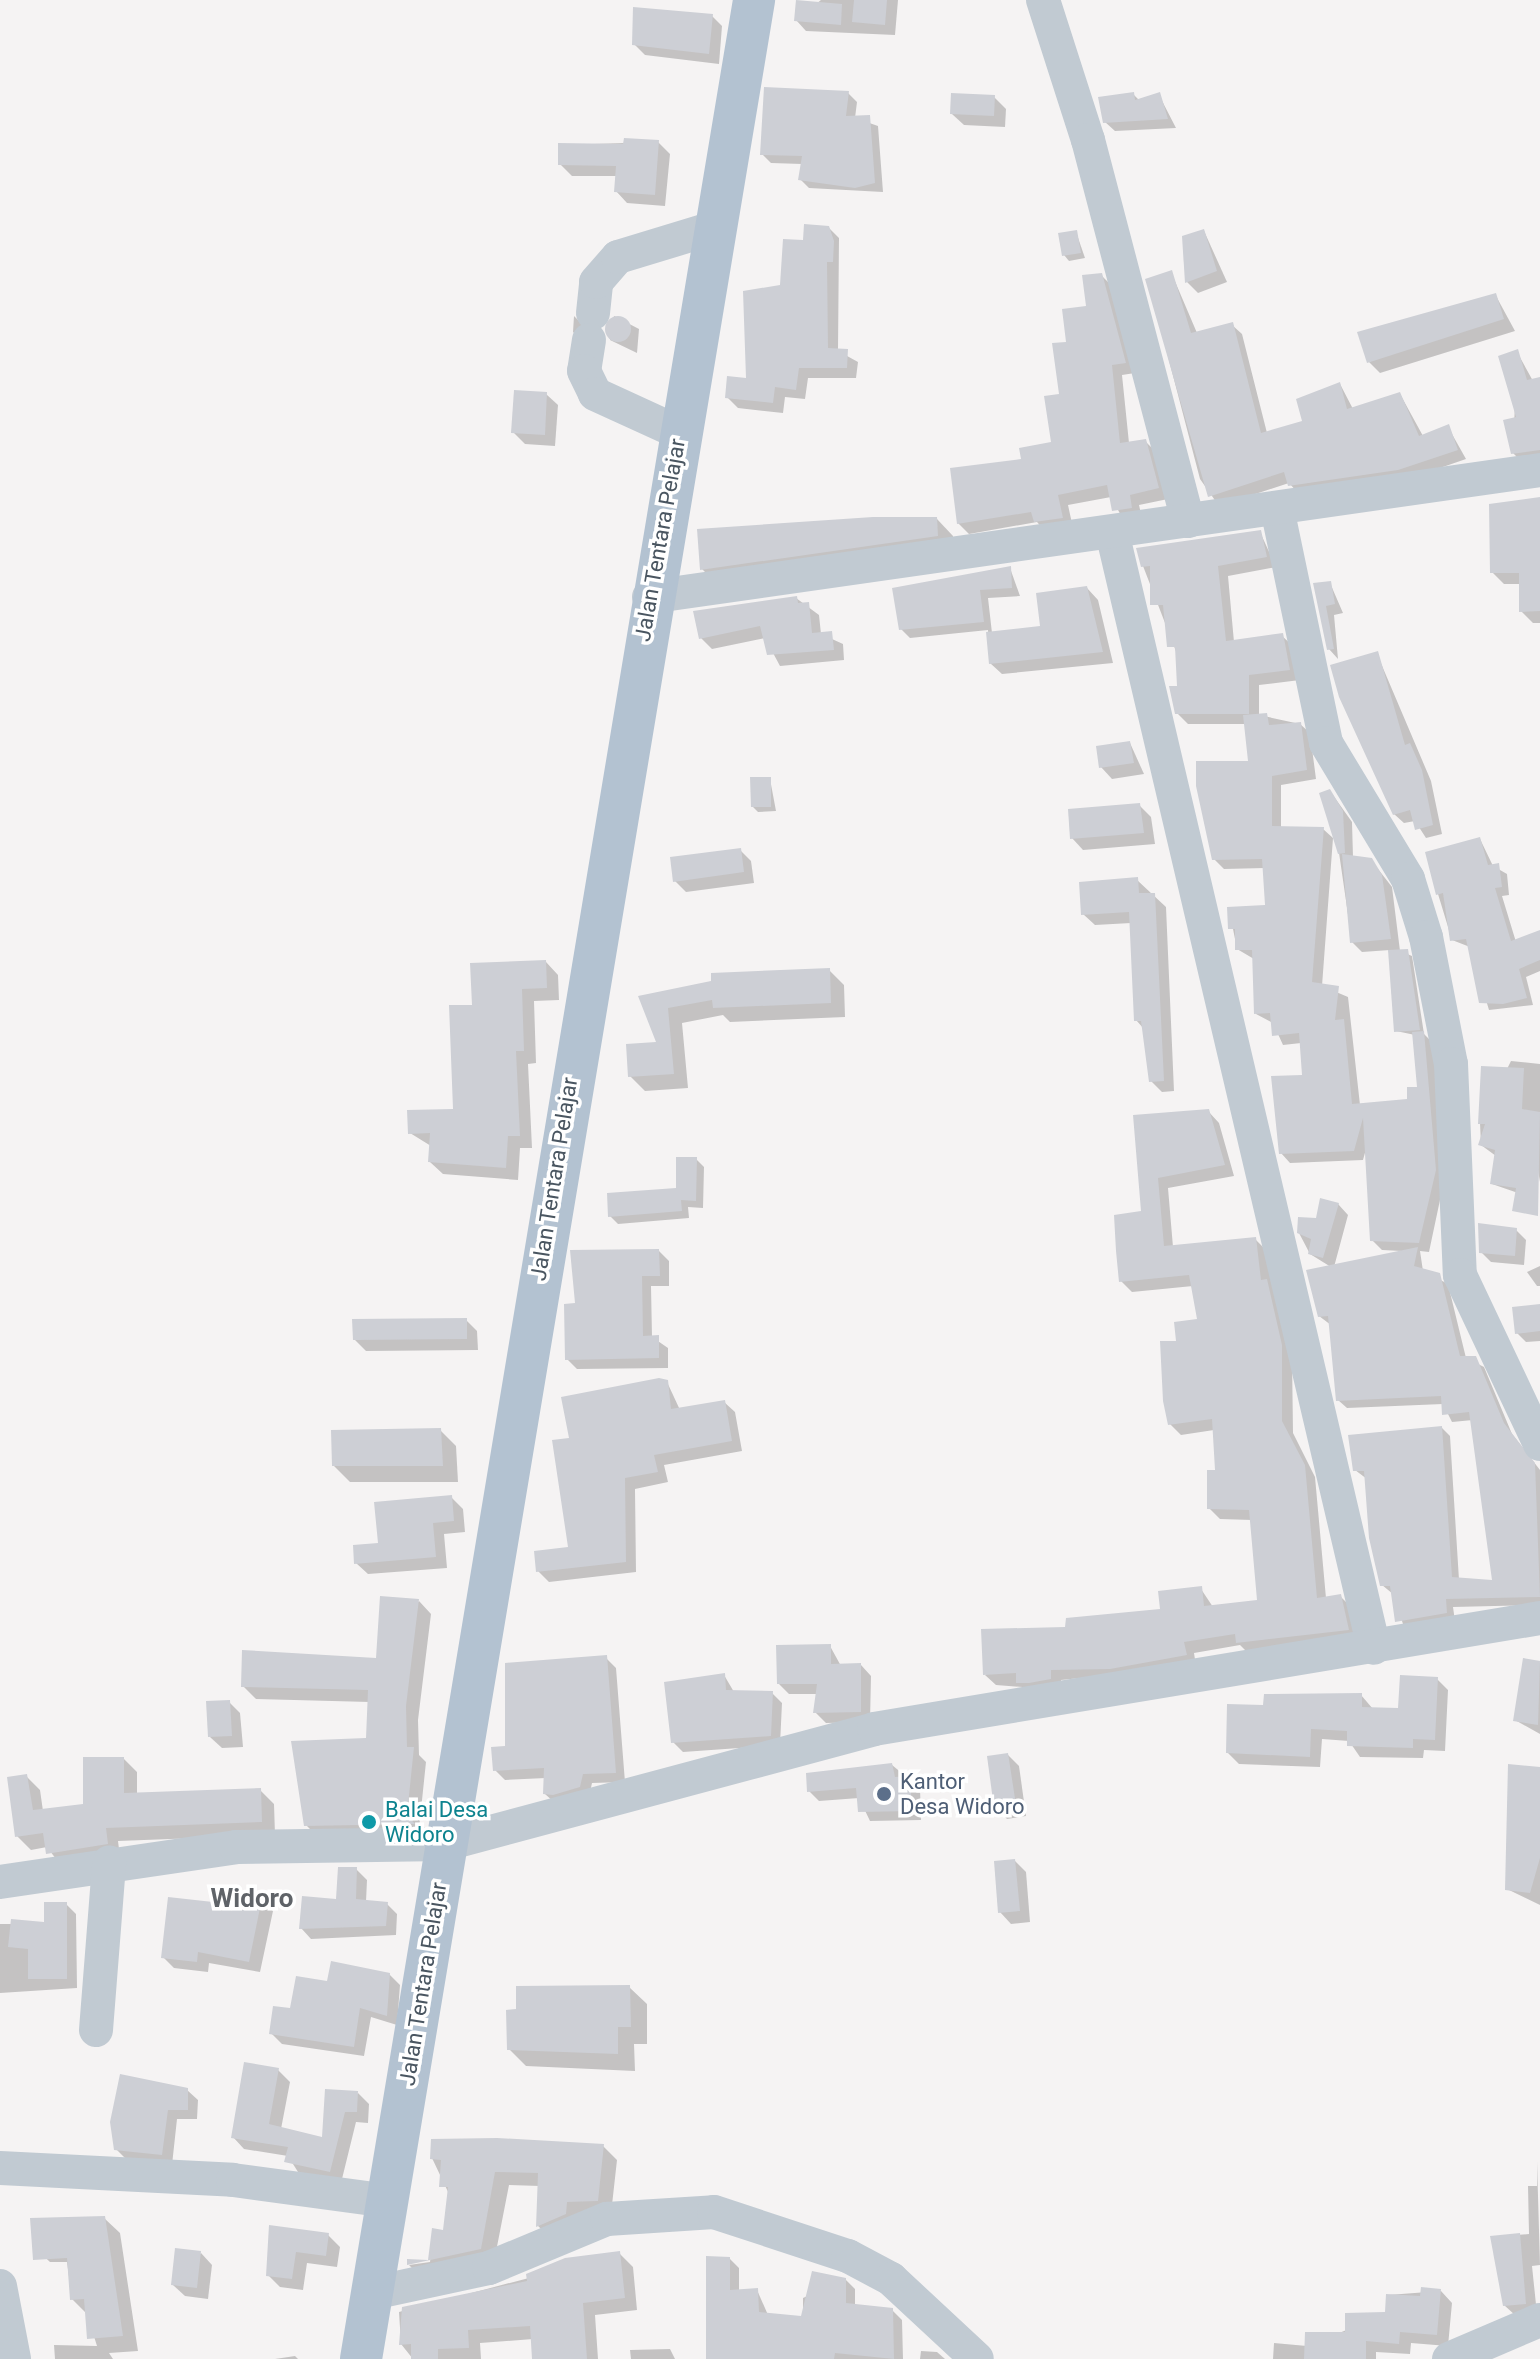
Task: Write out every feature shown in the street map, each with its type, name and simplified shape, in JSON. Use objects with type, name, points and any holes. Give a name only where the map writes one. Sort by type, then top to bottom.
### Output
[{"type":"main road","name":"Jalan Tentara Pelajar","points":[[361,2359],[649,597],[717,227],[754,0]]},
{"type":"street","points":[[1043,0],[1088,140],[1188,521]]},
{"type":"street","points":[[680,433],[595,394],[584,371],[596,282],[618,257],[717,227]]},
{"type":"street","points":[[649,597],[1540,470]]},
{"type":"street","points":[[1277,508],[1326,743],[1408,879],[1426,937],[1451,1064],[1460,1275],[1540,1444]]},
{"type":"street","points":[[1112,532],[1374,1648]]},
{"type":"street","points":[[0,1882],[109,1863],[236,1847],[446,1844],[874,1729],[1540,1618]]},
{"type":"street","points":[[96,2030],[109,1863]]},
{"type":"street","points":[[0,2168],[203,2178],[388,2201]]},
{"type":"street","points":[[373,2293],[489,2268],[607,2219],[714,2212],[848,2256],[891,2279],[977,2359]]},
{"type":"street","points":[[1,2303],[14,2359]]},
{"type":"street","points":[[1449,2359],[1540,2320]]},
{"type":"building","points":[[796,0],[842,4],[841,25],[794,21]]},
{"type":"building","points":[[854,0],[887,0],[885,25],[852,22]]},
{"type":"building","points":[[633,7],[713,14],[709,54],[632,45]]},
{"type":"building","points":[[764,87],[849,91],[846,116],[870,115],[875,183],[855,188],[798,180],[802,156],[760,155]]},
{"type":"building","points":[[1134,92],[1135,100],[1160,92],[1168,119],[1103,123],[1098,97]]},
{"type":"building","points":[[951,93],[995,95],[994,116],[950,114]]},
{"type":"building","points":[[624,138],[659,140],[655,195],[614,192],[616,166],[558,165],[558,143],[623,144]]},
{"type":"building","points":[[804,224],[829,226],[834,241],[833,262],[827,262],[828,348],[848,349],[847,368],[799,368],[796,390],[775,387],[773,403],[725,398],[727,376],[746,378],[743,291],[780,285],[783,239],[803,240]]},
{"type":"building","points":[[1204,229],[1217,271],[1185,283],[1182,236]]},
{"type":"building","points":[[1077,230],[1081,253],[1062,256],[1058,233]]},
{"type":"building","points":[[1172,270],[1191,333],[1233,322],[1261,433],[1302,421],[1296,399],[1340,382],[1347,409],[1400,392],[1419,436],[1449,424],[1458,450],[1398,470],[1288,486],[1284,472],[1208,497],[1145,279]]},
{"type":"building","points":[[1102,273],[1126,363],[1112,365],[1120,443],[1146,439],[1159,488],[1130,495],[1132,508],[1112,511],[1107,485],[1058,495],[1063,518],[1034,522],[1031,512],[957,524],[950,468],[1021,459],[1019,448],[1051,442],[1044,396],[1059,394],[1052,343],[1066,342],[1062,309],[1086,306],[1082,275]]},
{"type":"building","points":[[1496,293],[1504,319],[1367,363],[1357,332]]},
{"type":"building","points":[[618,316],[627,320],[631,329],[627,338],[618,342],[609,338],[605,329],[609,320]]},
{"type":"building","points":[[1518,349],[1527,380],[1540,377],[1540,450],[1511,454],[1503,420],[1516,417],[1498,356]]},
{"type":"building","points":[[514,390],[547,392],[545,435],[511,433]]},
{"type":"building","points":[[1540,497],[1540,611],[1519,612],[1519,573],[1490,573],[1489,504]]},
{"type":"building","points":[[873,517],[937,517],[938,536],[700,570],[697,529]]},
{"type":"building","points":[[1261,530],[1267,557],[1218,566],[1226,641],[1283,633],[1290,670],[1249,675],[1249,714],[1175,714],[1169,686],[1177,686],[1175,647],[1167,647],[1163,605],[1150,605],[1150,566],[1141,567],[1136,548]]},
{"type":"building","points":[[1011,566],[1012,588],[980,590],[984,622],[899,630],[892,588]]},
{"type":"building","points":[[1331,581],[1335,604],[1326,606],[1334,649],[1327,650],[1313,583]]},
{"type":"building","points":[[1087,586],[1103,652],[989,664],[986,632],[1040,626],[1036,593]]},
{"type":"building","points":[[797,596],[798,603],[809,602],[812,633],[832,631],[834,650],[767,655],[760,626],[699,639],[693,611]]},
{"type":"building","points":[[1378,651],[1405,745],[1410,743],[1422,770],[1433,825],[1415,830],[1410,810],[1393,815],[1339,697],[1330,665]]},
{"type":"building","points":[[1267,713],[1269,725],[1301,722],[1307,770],[1272,776],[1272,826],[1324,827],[1312,982],[1339,986],[1335,1020],[1344,1019],[1352,1104],[1407,1099],[1407,1087],[1417,1087],[1412,1032],[1424,1031],[1436,1170],[1419,1243],[1370,1241],[1363,1118],[1354,1151],[1279,1154],[1271,1076],[1302,1075],[1299,1033],[1272,1036],[1270,1013],[1254,1014],[1252,950],[1235,950],[1235,929],[1228,929],[1227,907],[1265,905],[1262,859],[1212,860],[1196,786],[1196,761],[1248,761],[1243,715]]},
{"type":"building","points":[[1130,741],[1134,763],[1099,768],[1096,746]]},
{"type":"building","points":[[750,777],[771,777],[771,807],[751,807]]},
{"type":"building","points":[[1330,789],[1343,811],[1345,853],[1338,854],[1319,793]]},
{"type":"building","points":[[1140,803],[1144,833],[1070,839],[1068,809]]},
{"type":"building","points":[[1480,837],[1488,865],[1499,863],[1502,887],[1495,888],[1511,941],[1540,930],[1540,960],[1519,969],[1527,998],[1503,1004],[1479,1003],[1466,939],[1450,941],[1443,893],[1436,895],[1425,852]]},
{"type":"building","points":[[741,848],[744,872],[673,882],[670,857]]},
{"type":"building","points":[[1342,854],[1372,858],[1382,875],[1391,939],[1350,943]]},
{"type":"building","points":[[1138,877],[1139,893],[1155,893],[1164,1081],[1149,1082],[1141,1021],[1134,1021],[1129,912],[1081,915],[1079,882]]},
{"type":"building","points":[[1408,949],[1420,1030],[1394,1032],[1388,950]]},
{"type":"building","points":[[546,960],[547,988],[522,989],[524,1051],[516,1051],[520,1136],[508,1136],[506,1168],[428,1162],[430,1133],[408,1134],[407,1110],[453,1109],[449,1005],[472,1005],[470,963]]},
{"type":"building","points":[[830,968],[831,1003],[713,1008],[712,1000],[668,1008],[674,1074],[628,1077],[626,1044],[656,1042],[638,996],[711,981],[711,973]]},
{"type":"building","points":[[1481,1066],[1524,1068],[1522,1109],[1540,1112],[1538,1216],[1512,1211],[1516,1188],[1490,1184],[1495,1150],[1478,1145],[1485,1124],[1478,1124]]},
{"type":"building","points":[[1209,1109],[1225,1165],[1158,1178],[1164,1246],[1256,1237],[1261,1280],[1267,1279],[1282,1345],[1282,1421],[1305,1465],[1317,1598],[1341,1594],[1349,1630],[1236,1643],[1235,1634],[1184,1642],[1187,1655],[1110,1669],[1051,1670],[1051,1679],[1029,1683],[1016,1683],[1016,1673],[983,1675],[981,1629],[1065,1627],[1066,1618],[1160,1609],[1158,1591],[1202,1586],[1204,1606],[1257,1600],[1249,1510],[1207,1509],[1207,1470],[1215,1470],[1212,1419],[1168,1425],[1163,1401],[1160,1341],[1176,1341],[1174,1322],[1197,1319],[1189,1275],[1119,1282],[1114,1215],[1141,1211],[1133,1115]]},
{"type":"building","points":[[676,1157],[697,1157],[696,1201],[681,1200],[682,1211],[608,1217],[607,1193],[676,1188]]},
{"type":"building","points":[[1320,1198],[1339,1203],[1323,1258],[1308,1254],[1311,1239],[1297,1233],[1298,1217],[1316,1218]]},
{"type":"building","points":[[1478,1223],[1517,1228],[1515,1256],[1479,1253]]},
{"type":"building","points":[[1418,1247],[1414,1266],[1440,1273],[1460,1356],[1476,1356],[1504,1423],[1535,1463],[1540,1597],[1446,1599],[1447,1613],[1395,1622],[1390,1586],[1380,1586],[1369,1538],[1364,1471],[1353,1471],[1348,1435],[1442,1426],[1452,1577],[1492,1580],[1469,1412],[1442,1415],[1441,1396],[1336,1401],[1328,1316],[1318,1317],[1306,1270]]},
{"type":"building","points":[[659,1249],[660,1276],[642,1276],[643,1336],[659,1335],[659,1358],[565,1360],[564,1304],[575,1303],[570,1250]]},
{"type":"building","points":[[1540,1304],[1540,1331],[1515,1334],[1512,1307]]},
{"type":"building","points":[[467,1318],[467,1339],[353,1340],[352,1319]]},
{"type":"building","points":[[659,1378],[668,1380],[671,1409],[725,1400],[732,1441],[654,1455],[658,1472],[625,1478],[626,1562],[536,1572],[534,1551],[568,1547],[552,1440],[569,1438],[561,1397]]},
{"type":"building","points":[[441,1428],[443,1466],[332,1466],[331,1430]]},
{"type":"building","points":[[452,1495],[454,1521],[433,1523],[436,1557],[354,1564],[353,1545],[378,1543],[374,1502]]},
{"type":"building","points":[[380,1596],[419,1599],[406,1706],[407,1747],[414,1747],[407,1815],[415,1824],[304,1826],[291,1741],[366,1738],[368,1690],[241,1687],[242,1650],[376,1658]]},
{"type":"building","points":[[831,1644],[831,1664],[861,1663],[861,1712],[813,1713],[817,1684],[777,1684],[776,1645]]},
{"type":"building","points":[[607,1655],[616,1773],[583,1774],[580,1787],[553,1795],[543,1794],[544,1768],[493,1771],[491,1747],[505,1746],[505,1663]]},
{"type":"building","points":[[1523,1658],[1540,1661],[1538,1725],[1513,1721]]},
{"type":"building","points":[[725,1673],[726,1690],[773,1691],[771,1736],[671,1743],[664,1682]]},
{"type":"building","points":[[1400,1675],[1438,1677],[1435,1740],[1413,1739],[1413,1748],[1347,1746],[1347,1731],[1311,1729],[1310,1757],[1226,1753],[1227,1704],[1263,1705],[1264,1694],[1362,1693],[1362,1707],[1398,1708]]},
{"type":"building","points":[[230,1700],[232,1736],[208,1737],[206,1701]]},
{"type":"building","points":[[1008,1753],[1016,1805],[994,1808],[987,1756]]},
{"type":"building","points":[[83,1757],[124,1757],[124,1793],[261,1788],[262,1822],[106,1828],[108,1844],[46,1854],[43,1833],[15,1837],[7,1777],[27,1774],[33,1810],[83,1804]]},
{"type":"building","name":"Kantor Desa Widoro","points":[[892,1763],[895,1777],[910,1776],[912,1811],[858,1812],[856,1788],[807,1792],[806,1773]]},
{"type":"building","points":[[1508,1764],[1540,1767],[1540,1858],[1530,1893],[1505,1890]]},
{"type":"building","points":[[1015,1859],[1020,1911],[998,1913],[994,1861]]},
{"type":"building","points":[[338,1867],[357,1867],[356,1899],[388,1902],[386,1926],[299,1929],[302,1896],[336,1899]]},
{"type":"building","points":[[234,1892],[262,1898],[249,1962],[198,1952],[197,1962],[161,1958],[168,1897],[231,1904]]},
{"type":"building","points":[[44,1902],[67,1902],[67,1979],[28,1979],[28,1949],[8,1947],[11,1919],[44,1922]]},
{"type":"building","points":[[331,1961],[390,1973],[387,2016],[360,2008],[354,2047],[269,2034],[273,2006],[290,2008],[296,1976],[327,1981]]},
{"type":"building","points":[[630,1985],[631,2027],[618,2027],[618,2054],[507,2050],[506,2010],[516,2009],[516,1986]]},
{"type":"building","points":[[244,2062],[279,2068],[269,2124],[322,2137],[325,2089],[358,2091],[357,2112],[345,2112],[330,2172],[284,2162],[288,2147],[231,2138]]},
{"type":"building","points":[[120,2074],[188,2088],[188,2110],[168,2110],[162,2155],[114,2150],[110,2122]]},
{"type":"building","points":[[497,2138],[604,2144],[598,2201],[567,2202],[566,2214],[536,2227],[538,2173],[495,2172],[481,2249],[407,2265],[407,2259],[428,2260],[432,2228],[443,2230],[448,2187],[439,2187],[441,2160],[430,2159],[431,2139]]},
{"type":"building","points":[[105,2216],[123,2336],[87,2339],[84,2299],[70,2300],[67,2258],[33,2260],[30,2218]]},
{"type":"building","points":[[269,2225],[329,2233],[326,2256],[296,2252],[292,2279],[266,2276]]},
{"type":"building","points":[[1520,2233],[1526,2304],[1503,2306],[1490,2236]]},
{"type":"building","points":[[175,2248],[201,2251],[197,2288],[171,2285]]},
{"type":"building","points":[[620,2251],[625,2298],[583,2303],[587,2359],[532,2359],[530,2326],[468,2330],[469,2348],[438,2349],[438,2359],[411,2359],[411,2344],[399,2345],[402,2307],[527,2281],[526,2274],[565,2258]]},
{"type":"building","points":[[706,2256],[730,2257],[730,2290],[758,2288],[759,2312],[801,2316],[812,2271],[846,2278],[846,2303],[893,2308],[894,2359],[835,2353],[834,2359],[706,2359]]},
{"type":"building","points":[[1421,2287],[1441,2289],[1437,2335],[1400,2332],[1399,2344],[1366,2341],[1366,2359],[1304,2359],[1305,2332],[1345,2332],[1345,2313],[1385,2312],[1386,2294],[1420,2296]]},
{"type":"place","name":"Kantor Desa Widoro","points":[[884,1794]]},
{"type":"place","name":"Balai Desa Widoro","points":[[369,1822]]},
{"type":"district","name":"Widoro","points":[[252,1899]]}]
